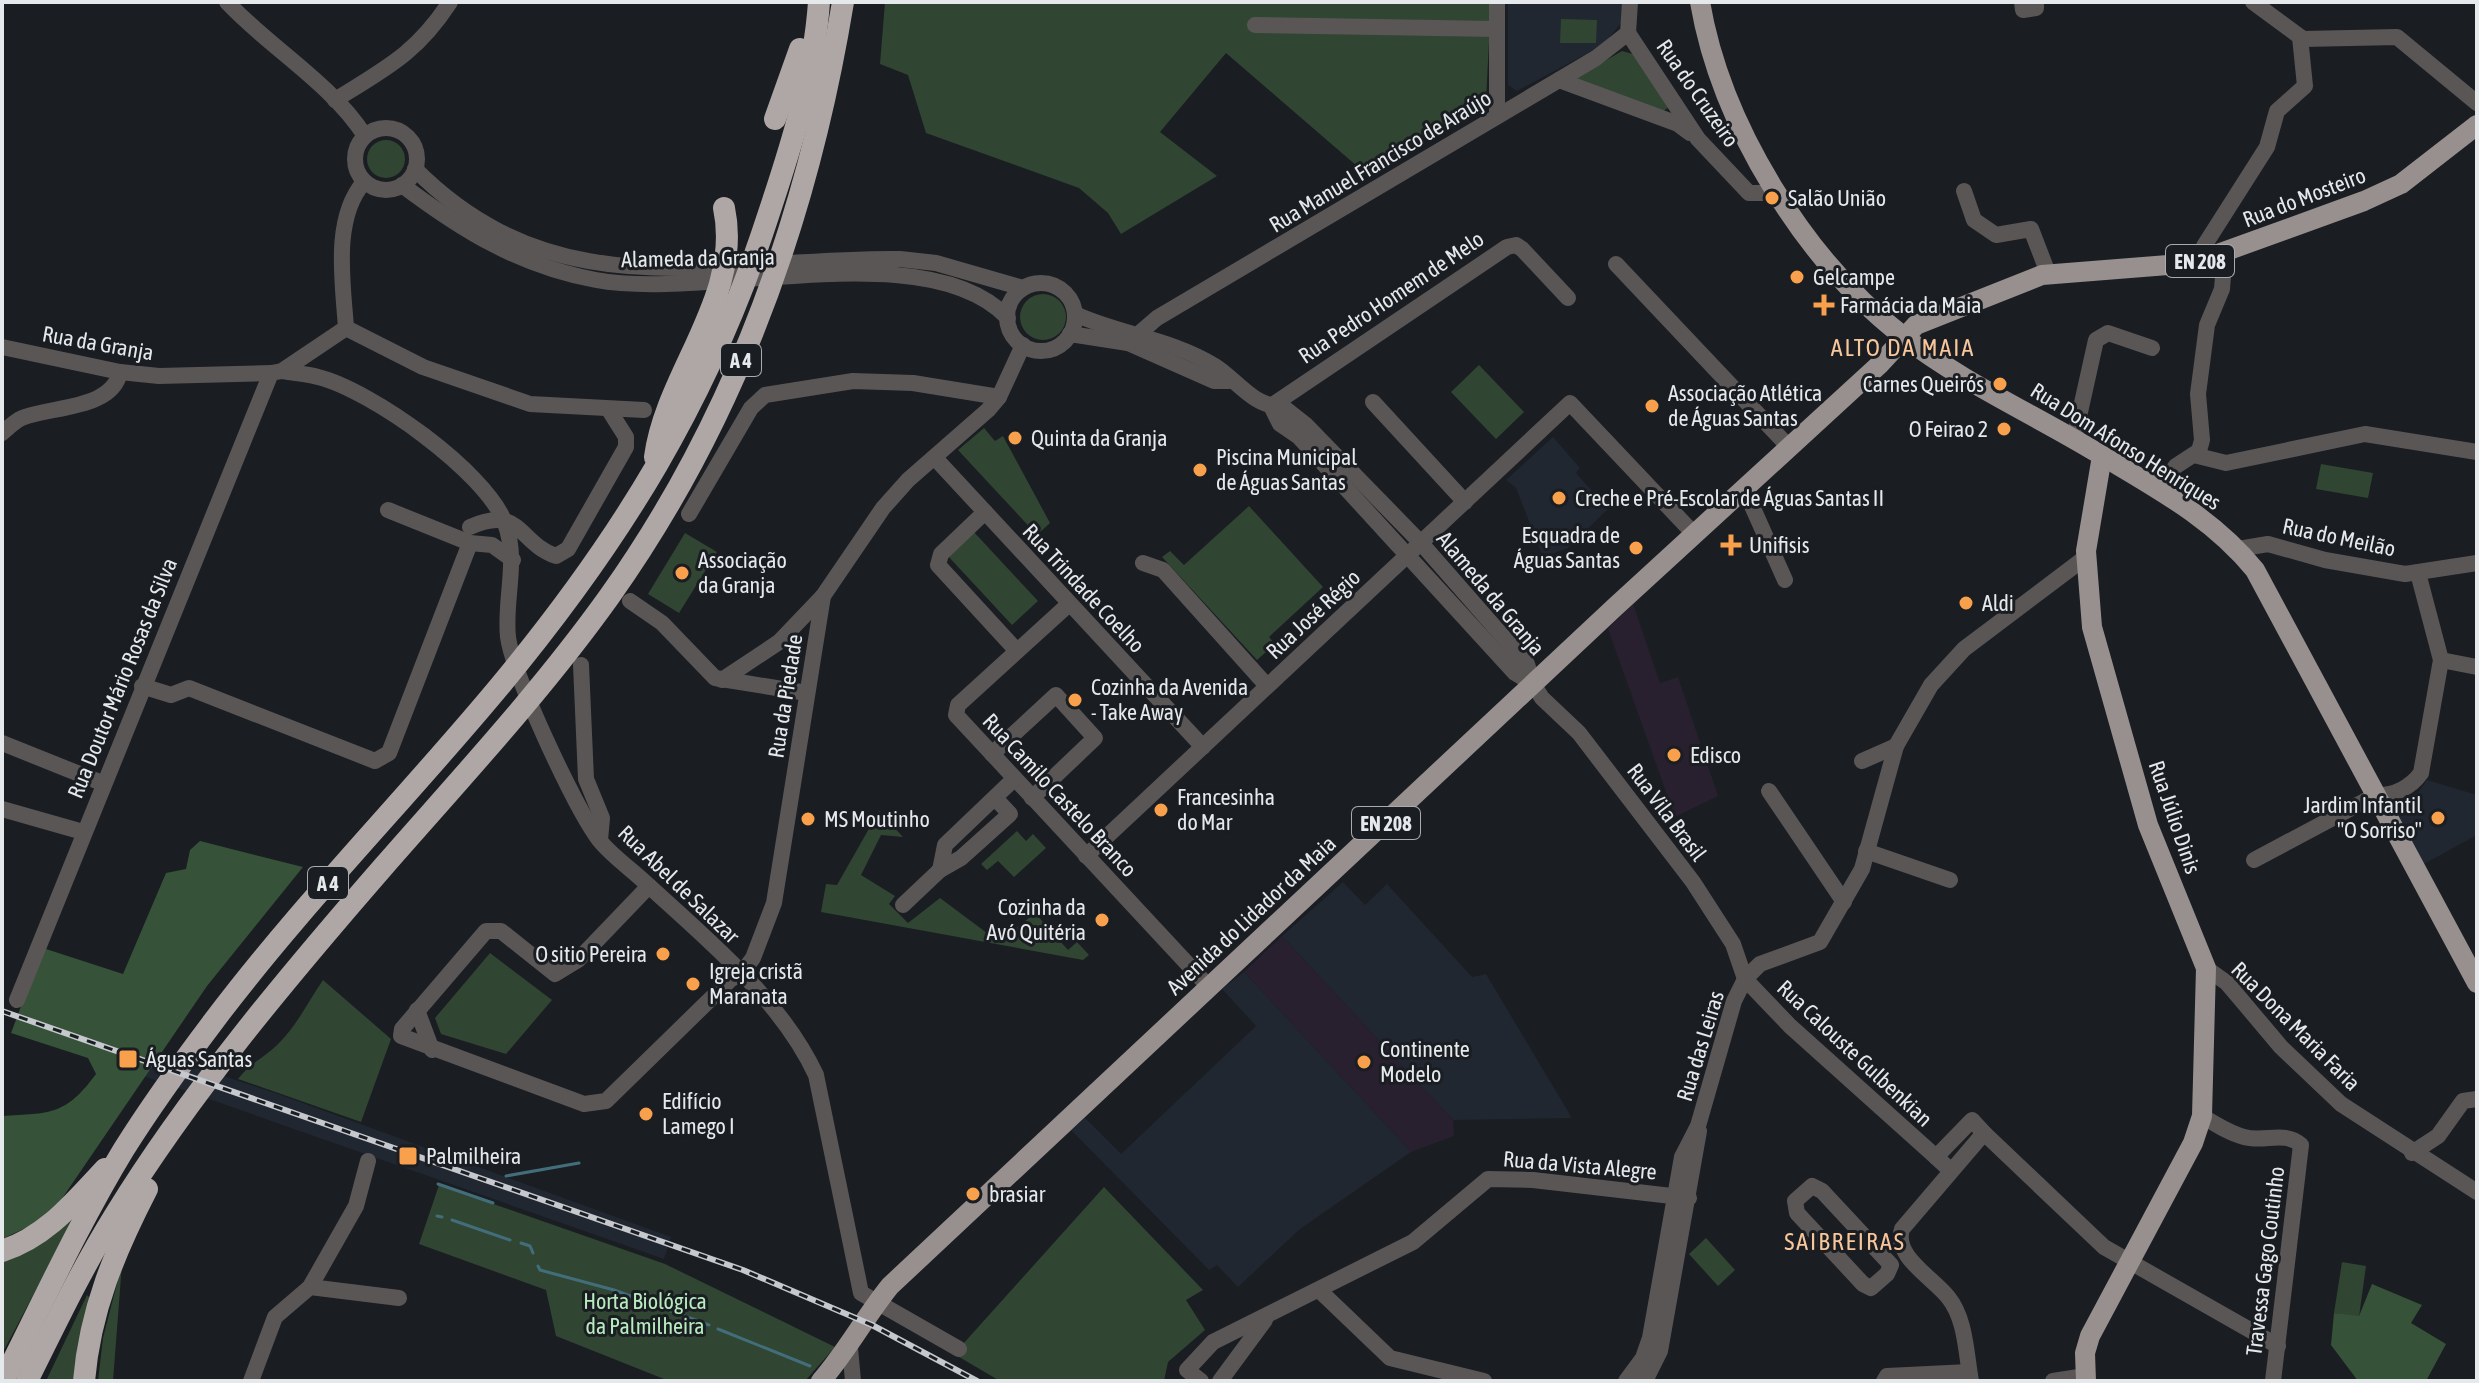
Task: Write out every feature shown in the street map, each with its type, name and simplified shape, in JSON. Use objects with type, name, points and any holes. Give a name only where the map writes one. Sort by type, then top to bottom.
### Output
[{"type":"highway","points":[[775,119],[795,67],[811,2]]},
{"type":"highway","name":"A 4","points":[[3,1381],[123,1151],[210,1026],[357,847],[500,686],[653,474],[707,375],[741,298],[794,135],[819,2]]},
{"type":"highway","name":"A 4","points":[[27,1381],[109,1226],[181,1120],[244,1037],[382,869],[546,677],[608,597],[659,520],[704,439],[755,331],[797,210],[820,126],[843,2]]},
{"type":"highway","points":[[653,474],[658,435],[696,345],[727,257],[729,230],[724,208]]},
{"type":"highway","points":[[84,1381],[90,1327],[100,1296],[117,1246],[148,1188],[161,1150]]},
{"type":"highway","points":[[2,1251],[23,1245],[53,1224],[123,1151]]},
{"type":"main road","name":"Rua Dom Afonso Henriques","points":[[1700,2],[1722,80],[1775,193],[1839,277],[1904,337],[2203,517],[2238,549],[2255,570],[2477,983]]},
{"type":"main road","name":"Rua do Mosteiro","points":[[1904,337],[1916,325],[2048,273],[2171,267],[2210,257],[2381,195],[2401,184],[2477,125]]},
{"type":"main road","name":"Avenida do Lidador da Maia","points":[[851,1346],[873,1307],[890,1286],[1879,365],[1904,337]]},
{"type":"main road","name":"Rua Júlio Dinis","points":[[2085,1378],[2085,1353],[2090,1336],[2193,1143],[2202,1116],[2206,968],[2148,825],[2092,627],[2086,557],[2102,456]]},
{"type":"main road","name":"EN 208","points":[[821,1381],[851,1346]]},
{"type":"street","points":[[227,2],[255,33],[335,100],[365,136],[355,153],[355,164],[364,182],[383,190],[402,185],[415,169]]},
{"type":"street","points":[[335,100],[393,64],[428,37],[450,2]]},
{"type":"street","points":[[1497,2],[1497,116]]},
{"type":"street","points":[[1628,33],[1630,2]]},
{"type":"street","points":[[2022,2],[2023,10],[2036,8],[2036,2]]},
{"type":"street","points":[[2253,2],[2300,37],[2312,40],[2397,37],[2477,103]]},
{"type":"street","points":[[1255,25],[1497,29]]},
{"type":"street","name":"Rua Manuel Francisco de Araújo","points":[[1134,338],[1157,318],[1559,80],[1628,33]]},
{"type":"street","name":"Rua do Cruzeiro","points":[[1628,33],[1698,139],[1749,193],[1775,193]]},
{"type":"street","points":[[2158,489],[2176,466],[2194,455],[2202,440],[2197,403],[2207,325],[2222,289],[2221,269],[2204,246],[2267,147],[2277,111],[2303,92],[2300,37]]},
{"type":"street","points":[[1559,80],[1678,124],[1698,139]]},
{"type":"street","name":"Alameda da Granja","points":[[365,136],[384,128],[403,133],[415,149],[415,169],[455,207],[514,240],[622,275]]},
{"type":"street","points":[[346,328],[342,261],[352,203],[364,182]]},
{"type":"street","name":"Alameda da Granja","points":[[402,185],[461,229],[506,254],[548,269],[622,275],[900,267],[936,263],[1023,288],[1034,284],[1056,286],[1072,302],[1075,314],[1215,366],[1229,381],[1271,406],[1282,406],[1292,412],[1421,543],[1527,664],[1533,684]]},
{"type":"street","points":[[1964,191],[1974,220],[1996,235],[2031,229],[2048,273]]},
{"type":"street","name":"Rua Pedro Homem de Melo","points":[[1271,406],[1507,247],[1522,249],[1568,298]]},
{"type":"street","points":[[1616,264],[1789,447]]},
{"type":"street","name":"Alameda da Granja","points":[[900,267],[974,292],[992,302],[1008,318],[1010,329],[1023,345]]},
{"type":"street","points":[[1008,318],[1014,296],[1023,288]]},
{"type":"street","points":[[1023,345],[1044,351],[1054,348],[1070,334],[1075,314]]},
{"type":"street","points":[[296,374],[346,328]]},
{"type":"street","points":[[346,328],[423,367],[530,404],[644,410]]},
{"type":"street","points":[[2074,439],[2096,340],[2108,333],[2152,348]]},
{"type":"street","name":"Alameda da Granja","points":[[1070,334],[1134,338]]},
{"type":"street","name":"Rua da Piedade","points":[[741,974],[753,958],[774,903],[823,596],[883,508],[999,397],[1023,345]]},
{"type":"street","name":"Rua da Granja","points":[[2,347],[147,375],[296,374]]},
{"type":"street","points":[[296,374],[317,353]]},
{"type":"street","points":[[99,396],[118,381],[112,370]]},
{"type":"street","name":"Rua Abel de Salazar","points":[[296,374],[363,396],[436,444],[479,486],[505,522],[513,560],[508,633],[513,659],[568,785],[600,841],[741,974],[801,1042],[816,1075],[861,1293],[873,1307]]},
{"type":"street","name":"Rua Doutor Mário Rosas da Silva","points":[[17,1000],[142,686],[296,374]]},
{"type":"street","points":[[2,433],[21,418],[99,396],[147,375]]},
{"type":"street","points":[[689,514],[751,408],[765,395],[853,381],[913,383],[999,397]]},
{"type":"street","points":[[1373,402],[1465,502]]},
{"type":"street","name":"Rua José Régio","points":[[1086,856],[1570,403],[1695,535]]},
{"type":"street","name":"Alameda da Granja","points":[[1271,406],[1280,424],[1299,437],[1515,673],[1533,684]]},
{"type":"street","points":[[470,535],[491,518],[520,527],[542,551],[556,556],[568,549],[626,447],[626,437],[609,410]]},
{"type":"street","points":[[2,412],[21,418]]},
{"type":"street","points":[[2194,455],[2226,463],[2365,434],[2477,452]]},
{"type":"street","name":"Rua Trindade Coelho","points":[[935,458],[1203,747]]},
{"type":"street","points":[[142,686],[171,695],[189,688],[375,761],[389,753],[470,535],[479,505],[479,486]]},
{"type":"street","points":[[1744,488],[1785,580]]},
{"type":"street","points":[[388,510],[470,535],[492,545],[513,560]]},
{"type":"street","points":[[985,512],[941,554],[938,565],[1017,651]]},
{"type":"street","name":"Rua do Meilão","points":[[2238,549],[2268,544],[2325,560],[2405,574],[2477,563]]},
{"type":"street","points":[[1745,979],[1760,964],[1820,942],[1862,869],[1896,746],[1931,685],[1951,661],[2086,557]]},
{"type":"street","points":[[1143,563],[1163,570],[1267,686]]},
{"type":"street","points":[[2254,860],[2376,795],[2386,796],[2413,784],[2421,773],[2441,660],[2418,573]]},
{"type":"street","points":[[722,680],[779,642],[823,596]]},
{"type":"street","points":[[630,601],[662,623],[715,678],[807,693]]},
{"type":"street","name":"Rua Camilo Castelo Branco","points":[[1069,604],[958,705],[956,715],[1209,987]]},
{"type":"street","points":[[2441,660],[2477,667]]},
{"type":"street","points":[[581,665],[586,779],[602,818],[600,841]]},
{"type":"street","name":"Rua Vila Brasil","points":[[1533,684],[1579,733],[1693,882],[1733,944],[1745,979]]},
{"type":"street","points":[[992,754],[1056,695],[1095,738],[1032,798]]},
{"type":"street","points":[[2,743],[102,783]]},
{"type":"street","points":[[1887,775],[1880,767],[1862,761],[1896,746]]},
{"type":"street","points":[[903,905],[940,870],[945,845],[1014,779]]},
{"type":"street","points":[[1769,791],[1844,902]]},
{"type":"street","points":[[2,809],[83,832]]},
{"type":"street","points":[[1866,851],[1950,880]]},
{"type":"street","points":[[649,886],[578,960],[555,974],[501,931],[486,931],[417,1010],[402,1029],[401,1036],[584,1104],[606,1101],[731,979],[741,974]]},
{"type":"street","name":"Rua Dona Maria Faria","points":[[2206,968],[2227,983],[2281,1047],[2341,1104],[2412,1153],[2477,1192]]},
{"type":"street","name":"Rua das Leiras","points":[[1645,1381],[1650,1338],[1698,1126],[1734,1001],[1745,979]]},
{"type":"street","name":"Rua Calouste Gulbenkian","points":[[1745,979],[1790,1026],[1949,1169]]},
{"type":"street","points":[[417,1010],[432,1050]]},
{"type":"street","points":[[2412,1153],[2438,1136],[2463,1101],[2477,1099]]},
{"type":"street","name":"Travessa Gago Coutinho","points":[[2202,1116],[2241,1137],[2258,1140],[2283,1136],[2301,1145],[2273,1381]]},
{"type":"street","name":"Rua Calouste Gulbenkian","points":[[1936,1157],[1972,1120],[1984,1133]]},
{"type":"street","points":[[1884,1381],[1887,1376],[1970,1376],[1962,1329],[1951,1299],[1908,1256],[1899,1240],[1902,1229],[1949,1169],[1984,1133],[2104,1247],[2278,1346]]},
{"type":"street","points":[[251,1381],[275,1317],[310,1287],[356,1206],[368,1161]]},
{"type":"street","name":"Rua da Vista Alegre","points":[[1201,1381],[1187,1370],[1213,1342],[1413,1242],[1488,1179],[1533,1180],[1682,1197]]},
{"type":"street","points":[[1891,1265],[1822,1191],[1812,1186],[1795,1201],[1797,1213],[1863,1284],[1871,1288],[1879,1283],[1891,1265],[1908,1256]]},
{"type":"street","points":[[310,1287],[399,1298]]},
{"type":"street","points":[[1320,1291],[1390,1358],[1484,1381]]},
{"type":"street","points":[[873,1307],[959,1349]]},
{"type":"street","points":[[1220,1381],[1268,1316]]},
{"type":"street","points":[[851,1346],[853,1381]]},
{"type":"street","name":"Rua das Leiras","points":[[1626,1381],[1649,1361]]},
{"type":"street","points":[[2053,1381],[2085,1378]]},
{"type":"shaded area","points":[[1508,2],[1623,2],[1621,23],[1603,45],[1517,91],[1508,85]]},
{"type":"shaded area","name":"Creche e Pré-Escolar de Águas Santas II","points":[[1553,437],[1580,468],[1576,473],[1608,509],[1568,548],[1543,557],[1516,488],[1506,480]]},
{"type":"shaded area","points":[[1633,604],[1660,683],[1678,677],[1718,796],[1675,817],[1608,629]]},
{"type":"shaded area","name":"Jardim Infantil \"O Sorriso\"","points":[[2427,780],[2477,795],[2477,835],[2424,864],[2390,801],[2418,793]]},
{"type":"shaded area","points":[[1343,882],[1365,905],[1387,884],[1472,977],[1486,974],[1572,1118],[1453,1120],[1282,936]]},
{"type":"shaded area","name":"Continente Modelo","points":[[1282,936],[1453,1120],[1454,1136],[1411,1152],[1244,972]]},
{"type":"shaded area","points":[[1244,972],[1411,1152],[1300,1229],[1238,1287],[1217,1265],[1209,1270],[1071,1130],[1085,1118],[1121,1154],[1256,1026],[1222,989]]},
{"type":"shaded area","points":[[29,1011],[278,1094],[671,1237],[664,1259],[21,1033]]},
{"type":"green space","points":[[885,2],[1491,2],[1486,101],[1365,173],[1226,53],[1160,132],[1217,176],[1121,234],[1108,213],[1079,188],[926,133],[908,75],[880,64]]},
{"type":"green space","points":[[1561,19],[1597,20],[1596,43],[1560,43]]},
{"type":"green space","points":[[1622,51],[1633,54],[1672,105],[1662,112],[1578,81],[1577,77]]},
{"type":"green space","points":[[386,140],[399,146],[405,159],[399,172],[386,178],[373,172],[367,159],[373,146]]},
{"type":"green space","points":[[1043,294],[1059,301],[1066,317],[1059,333],[1043,340],[1027,333],[1020,317],[1027,301]]},
{"type":"green space","points":[[1479,365],[1524,412],[1496,439],[1451,392]]},
{"type":"green space","points":[[984,428],[995,441],[1003,436],[1050,523],[1037,535],[958,450]]},
{"type":"green space","points":[[2321,464],[2373,473],[2368,498],[2316,489]]},
{"type":"green space","points":[[1249,506],[1323,587],[1269,637],[1275,644],[1257,660],[1162,557],[1170,551],[1184,565]]},
{"type":"green space","points":[[973,531],[1038,601],[1012,625],[947,555]]},
{"type":"green space","name":"Associação da Granja","points":[[685,533],[717,552],[679,613],[648,594]]},
{"type":"green space","points":[[879,811],[903,837],[881,835],[861,875],[895,896],[889,904],[908,923],[940,898],[991,936],[998,930],[1007,936],[1035,913],[1068,950],[1077,942],[1089,955],[1083,960],[821,912],[826,884],[837,885]]},
{"type":"green space","points":[[1017,831],[1026,841],[1033,834],[1046,848],[1014,877],[998,861],[987,870],[981,864]]},
{"type":"green space","points":[[200,841],[303,867],[207,986],[61,1200],[34,1224],[2,1239],[2,1116],[55,1110],[75,1098],[96,1074],[88,1058],[11,1033],[43,948],[123,974],[166,873],[186,869],[190,850]]},
{"type":"green space","points":[[490,953],[552,1000],[506,1054],[441,1034],[435,1018]]},
{"type":"green space","points":[[323,980],[391,1039],[361,1122],[238,1079],[286,1035]]},
{"type":"green space","name":"Horta Biológica da Palmilheira","points":[[439,1185],[665,1264],[835,1347],[805,1381],[669,1381],[556,1336],[546,1290],[419,1244]]},
{"type":"green space","points":[[1104,1187],[1203,1290],[1186,1300],[1205,1330],[1168,1362],[1164,1381],[1000,1381],[954,1354]]},
{"type":"green space","points":[[75,1216],[2,1354],[2,1258]]},
{"type":"green space","points":[[1706,1238],[1735,1270],[1718,1286],[1689,1254]]},
{"type":"green space","points":[[2342,1262],[2366,1266],[2359,1317],[2334,1313]]},
{"type":"green space","points":[[122,1264],[113,1381],[98,1381],[103,1338]]},
{"type":"green space","points":[[2372,1284],[2422,1305],[2411,1323],[2446,1344],[2426,1381],[2358,1381],[2331,1345],[2334,1313],[2359,1316]]},
{"type":"green space","points":[[87,1295],[90,1298],[77,1381],[46,1381]]},
{"type":"waterway","points":[[506,1176],[579,1163]]},
{"type":"waterway","points":[[438,1184],[493,1203]]},
{"type":"waterway","points":[[437,1216],[442,1217]]},
{"type":"waterway","points":[[452,1220],[510,1240]]},
{"type":"waterway","points":[[521,1243],[530,1246],[533,1253]]},
{"type":"waterway","points":[[538,1266],[540,1270],[614,1290],[709,1325]]},
{"type":"waterway","points":[[718,1329],[810,1366]]},
{"type":"railway","points":[[2,1011],[743,1270],[872,1325],[977,1381]]},
{"type":"place","name":"Salão União","points":[[1772,198]]},
{"type":"place","name":"Gelcampe","points":[[1797,277]]},
{"type":"place","name":"Farmácia da Maia","points":[[1824,305]]},
{"type":"place","name":"Carnes Queirós","points":[[2000,384]]},
{"type":"place","name":"Associação Atlética de Águas Santas","points":[[1652,406]]},
{"type":"place","name":"O Feirao 2","points":[[2004,429]]},
{"type":"place","name":"Quinta da Granja","points":[[1015,438]]},
{"type":"place","name":"Piscina Municipal de Águas Santas","points":[[1200,470]]},
{"type":"place","name":"Creche e Pré-Escolar de Águas Santas II","points":[[1559,498]]},
{"type":"place","name":"Unifisis","points":[[1731,545]]},
{"type":"place","name":"Esquadra de Águas Santas","points":[[1636,548]]},
{"type":"place","name":"Associação da Granja","points":[[682,573]]},
{"type":"place","name":"Aldi","points":[[1966,603]]},
{"type":"place","name":"Cozinha da Avenida - Take Away","points":[[1075,700]]},
{"type":"place","name":"Edisco","points":[[1674,755]]},
{"type":"place","name":"Francesinha do Mar","points":[[1161,810]]},
{"type":"place","name":"Jardim Infantil \"O Sorriso\"","points":[[2438,818]]},
{"type":"place","name":"MS Moutinho","points":[[808,819]]},
{"type":"place","name":"Cozinha da Avó Quitéria","points":[[1102,920]]},
{"type":"place","name":"O sitio Pereira","points":[[663,954]]},
{"type":"place","name":"Igreja cristã Maranata","points":[[693,984]]},
{"type":"place","name":"Águas Santas","points":[[128,1059]]},
{"type":"place","name":"Continente Modelo","points":[[1364,1062]]},
{"type":"place","name":"Edifício Lamego I","points":[[646,1114]]},
{"type":"place","name":"Palmilheira","points":[[408,1156]]},
{"type":"place","name":"brasiar","points":[[973,1194]]},
{"type":"district","name":"ALTO DA MAIA","points":[[1903,347]]},
{"type":"district","name":"SAIBREIRAS","points":[[1845,1241]]}]
